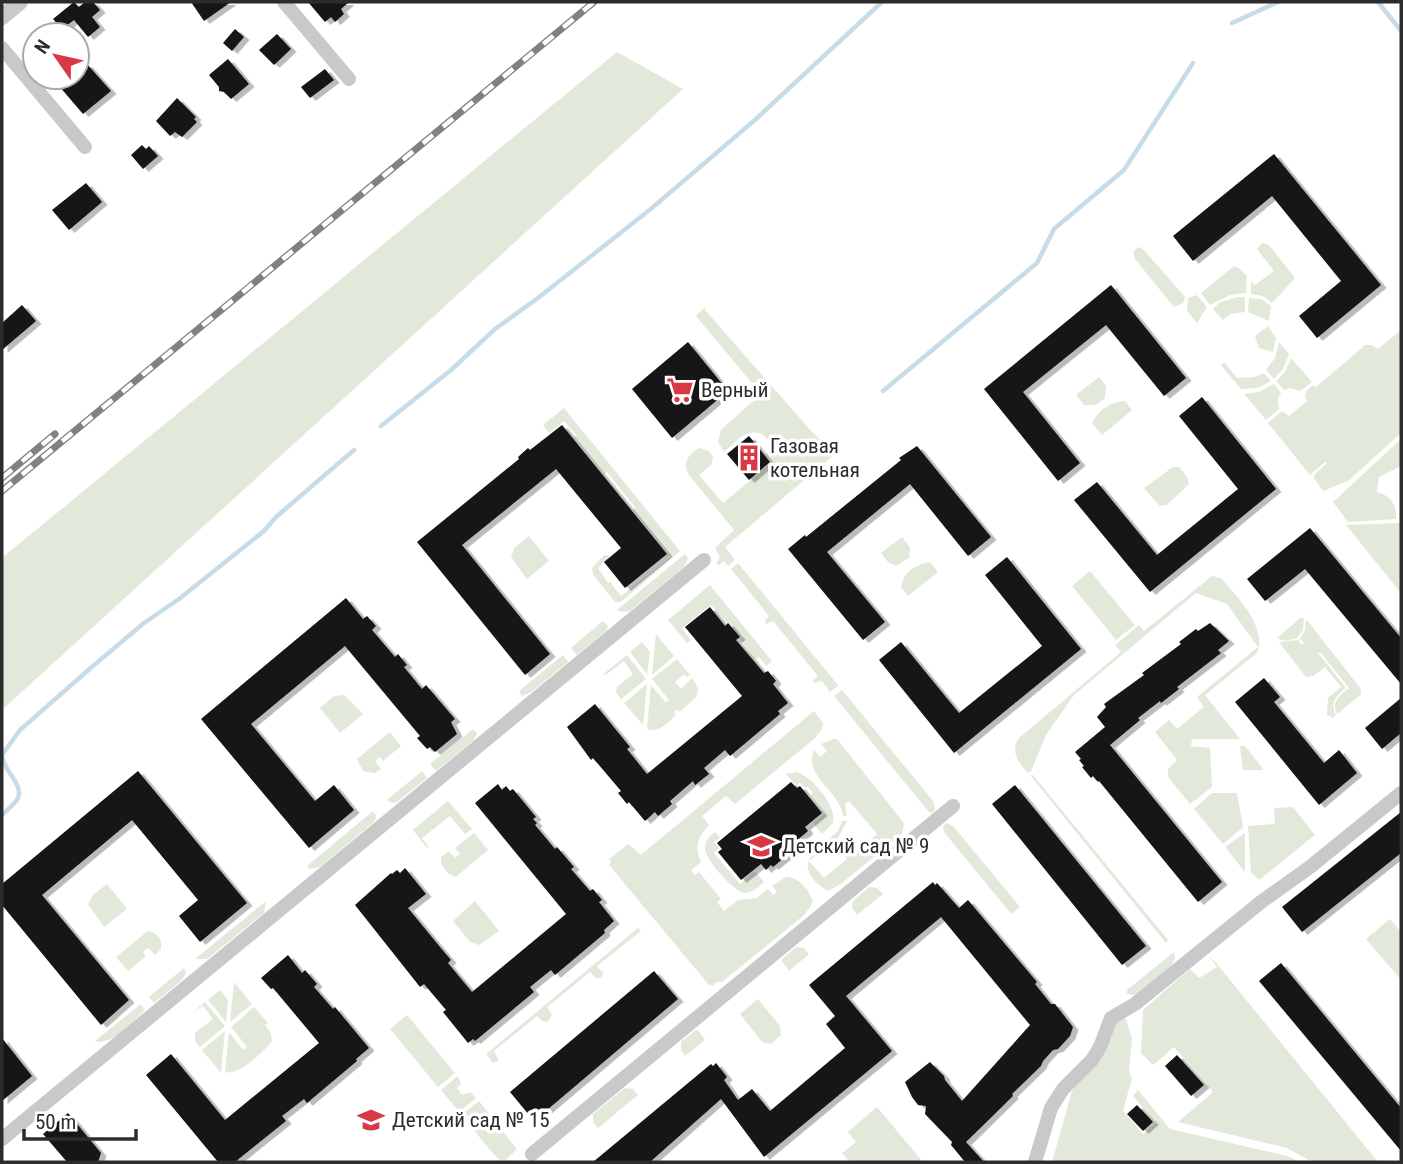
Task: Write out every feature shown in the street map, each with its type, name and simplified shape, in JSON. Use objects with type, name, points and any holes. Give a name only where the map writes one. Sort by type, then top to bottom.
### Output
[{"type":"street","points":[[2,17],[20,2]]},
{"type":"street","points":[[284,2],[349,79]]},
{"type":"street","points":[[2,47],[85,147]]},
{"type":"street","points":[[2,1139],[704,560]]},
{"type":"street","points":[[1035,1162],[1051,1108],[1063,1089],[1100,1047],[1111,1018],[1135,1004],[1401,793]]},
{"type":"street","points":[[532,1154],[953,806]]},
{"type":"green space","points":[[617,52],[683,89],[2,710],[2,558]]},
{"type":"green space","points":[[1262,243],[1269,245],[1295,278],[1272,303],[1263,296],[1251,294],[1251,281],[1255,285],[1274,271],[1257,249]]},
{"type":"green space","points":[[1138,247],[1143,249],[1185,297],[1183,303],[1174,307],[1135,259],[1133,252]]},
{"type":"green space","points":[[1234,266],[1247,276],[1246,293],[1230,295],[1210,305],[1201,293]]},
{"type":"green space","points":[[1197,295],[1207,307],[1197,323],[1187,311],[1188,298]]},
{"type":"green space","points":[[1245,297],[1245,312],[1230,314],[1223,320],[1213,309],[1219,303]]},
{"type":"green space","points":[[1249,298],[1261,299],[1271,306],[1269,321],[1248,312]]},
{"type":"green space","points":[[705,307],[813,433],[835,454],[725,547],[735,560],[728,566],[724,561],[716,564],[720,557],[715,548],[734,530],[689,475],[687,460],[699,448],[709,451],[713,457],[712,464],[699,475],[723,503],[772,462],[765,455],[770,451],[769,442],[761,434],[744,435],[724,452],[718,442],[721,430],[761,394],[696,316]]},
{"type":"green space","points":[[1268,326],[1276,338],[1273,352],[1259,348],[1255,336]]},
{"type":"green space","points":[[1401,330],[1401,433],[1348,481],[1323,491],[1314,478],[1327,463],[1310,475],[1268,423],[1282,411],[1289,416],[1307,401],[1306,391],[1313,385],[1316,387],[1365,345],[1378,349]]},
{"type":"green space","points":[[1279,342],[1289,354],[1283,369],[1274,379],[1266,370],[1275,358]]},
{"type":"green space","points":[[1291,358],[1312,382],[1300,391],[1290,388],[1284,390],[1276,381],[1285,372]]},
{"type":"green space","points":[[1224,362],[1237,378],[1254,377],[1264,373],[1271,381],[1258,388],[1241,389],[1221,365]]},
{"type":"green space","points":[[1099,377],[1106,386],[1105,398],[1096,405],[1084,405],[1076,395]]},
{"type":"green space","points":[[1274,384],[1281,393],[1278,399],[1279,409],[1266,420],[1244,394],[1259,392]]},
{"type":"green space","points":[[1125,401],[1132,410],[1102,435],[1092,423],[1095,418],[1110,405]]},
{"type":"green space","points":[[564,408],[680,551],[621,602],[615,602],[593,575],[592,568],[604,555],[610,556],[598,568],[621,596],[671,557],[633,510],[635,507],[607,472],[604,474],[564,421],[549,433],[543,425]]},
{"type":"green space","points":[[1401,439],[1401,466],[1379,477],[1377,492],[1392,501],[1396,519],[1348,522],[1333,502]]},
{"type":"green space","points":[[1173,467],[1179,467],[1189,484],[1167,505],[1160,506],[1144,488]]},
{"type":"green space","points":[[1401,523],[1401,593],[1346,525]]},
{"type":"green space","points":[[529,536],[549,561],[527,579],[511,557],[514,548]]},
{"type":"green space","points":[[902,537],[910,548],[909,558],[896,566],[888,562],[881,553]]},
{"type":"green space","points":[[685,554],[688,558],[685,566],[630,611],[617,610]]},
{"type":"green space","points":[[930,562],[938,572],[908,596],[901,587],[905,577],[915,567]]},
{"type":"green space","points":[[738,563],[838,686],[830,692],[822,681],[814,683],[813,680],[818,676],[773,621],[766,624],[769,616],[731,569]]},
{"type":"green space","points":[[1090,571],[1135,625],[1116,640],[1072,586]]},
{"type":"green space","points":[[1212,576],[1221,578],[1249,612],[1258,633],[1259,643],[1257,653],[1205,695],[1240,739],[1192,739],[1191,746],[1210,748],[1212,787],[1190,804],[1168,777],[1168,769],[1177,760],[1155,732],[1169,720],[1177,729],[1204,707],[1197,697],[1258,647],[1227,604],[1196,593],[1074,695],[1046,735],[1028,773],[1016,756],[1015,747],[1019,738],[1121,652],[1115,645],[1139,625],[1144,631]]},
{"type":"green space","points":[[710,585],[772,661],[766,666],[759,657],[755,660],[741,638],[711,605],[682,628],[691,640],[687,643],[668,620]]},
{"type":"green space","points":[[1300,618],[1304,618],[1303,630],[1297,638],[1285,641],[1277,638]]},
{"type":"green space","points":[[1306,619],[1361,689],[1361,694],[1337,714],[1336,702],[1349,688],[1320,652],[1318,653],[1346,688],[1335,700],[1334,707],[1336,715],[1333,718],[1327,715],[1328,698],[1341,687],[1325,667],[1313,676],[1306,677],[1279,642],[1298,640],[1302,645],[1304,643],[1300,639],[1305,630]]},
{"type":"green space","points":[[603,621],[608,626],[606,631],[577,655],[571,648]]},
{"type":"green space","points":[[656,634],[674,656],[652,675]]},
{"type":"green space","points":[[642,642],[650,652],[647,674],[630,652]]},
{"type":"green space","points":[[563,655],[568,662],[531,692],[522,696],[519,691]]},
{"type":"green space","points":[[627,655],[646,679],[621,699],[616,692],[617,687],[633,674],[624,661],[602,675]]},
{"type":"green space","points":[[677,659],[690,675],[687,677],[684,674],[675,682],[681,689],[692,678],[698,688],[697,696],[680,712],[674,712],[676,715],[663,726],[655,730],[647,729],[651,685],[665,702],[669,700],[652,679]]},
{"type":"green space","points":[[647,684],[643,725],[624,703]]},
{"type":"green space","points":[[842,690],[933,801],[933,813],[928,811],[834,696]]},
{"type":"green space","points":[[344,695],[363,714],[340,733],[320,708],[334,696]]},
{"type":"green space","points":[[814,711],[823,723],[814,739],[735,804],[726,796],[702,816],[709,825],[698,842],[701,862],[691,870],[695,875],[699,872],[721,899],[717,902],[724,911],[738,900],[757,898],[768,889],[773,895],[777,892],[772,886],[786,877],[803,885],[813,903],[803,916],[722,982],[709,985],[609,865],[609,859],[628,844],[641,855]]},
{"type":"green space","points":[[473,729],[477,733],[473,741],[436,771],[430,764]]},
{"type":"green space","points":[[390,732],[401,746],[383,761],[380,757],[375,761],[381,769],[375,773],[363,771],[357,759]]},
{"type":"green space","points":[[837,739],[904,823],[902,834],[842,883],[828,891],[809,873],[808,862],[816,851],[818,854],[809,861],[824,878],[847,859],[832,841],[823,848],[821,846],[838,831],[842,821],[847,821],[838,838],[852,855],[877,834],[849,801],[845,804],[847,816],[843,816],[836,799],[813,768],[814,750],[820,757],[827,751],[821,744]]},
{"type":"green space","points":[[1240,746],[1245,746],[1264,770],[1243,770]]},
{"type":"green space","points":[[422,771],[427,778],[397,802],[387,800]]},
{"type":"green space","points":[[796,772],[816,785],[831,809],[833,823],[822,834],[813,823],[825,813],[808,787],[805,788],[800,783],[796,786],[786,774]]},
{"type":"green space","points":[[1030,775],[1033,775],[1168,940],[1166,943]]},
{"type":"green space","points":[[1212,793],[1237,793],[1243,827],[1223,844],[1194,809]]},
{"type":"green space","points":[[448,801],[472,829],[465,834],[450,816],[422,838],[427,848],[413,830]]},
{"type":"green space","points":[[1293,807],[1315,835],[1259,880],[1251,872],[1248,826],[1275,824],[1274,808]]},
{"type":"green space","points":[[373,811],[376,815],[375,821],[320,867],[310,869],[307,866]]},
{"type":"green space","points":[[946,823],[953,826],[1020,907],[1011,914],[944,832]]},
{"type":"green space","points":[[715,832],[720,838],[714,842],[719,848],[714,853],[740,884],[755,871],[764,882],[746,893],[728,882],[705,850],[707,840]]},
{"type":"green space","points":[[474,833],[488,850],[456,877],[448,873],[441,864],[441,857],[449,851],[455,858],[460,854],[455,848]]},
{"type":"green space","points":[[1245,833],[1245,872],[1225,847]]},
{"type":"green space","points":[[107,884],[127,909],[104,927],[88,904],[93,895]]},
{"type":"green space","points":[[869,887],[877,888],[883,894],[857,915],[852,908],[853,901]]},
{"type":"green space","points":[[266,901],[264,913],[207,959],[195,959]]},
{"type":"green space","points":[[475,901],[499,931],[479,945],[470,942],[453,921]]},
{"type":"green space","points":[[1390,919],[1401,932],[1401,980],[1366,939]]},
{"type":"green space","points":[[638,928],[641,931],[597,966],[603,973],[602,977],[597,979],[590,972],[547,1007],[552,1015],[548,1022],[537,1016],[494,1051],[499,1061],[493,1063],[486,1054]]},
{"type":"green space","points":[[148,931],[159,937],[161,949],[155,955],[148,948],[143,952],[146,956],[128,971],[116,957]]},
{"type":"green space","points":[[796,947],[804,948],[809,954],[789,971],[781,960]]},
{"type":"green space","points":[[1174,952],[1175,959],[1171,966],[1135,995],[1127,994],[1127,990]]},
{"type":"green space","points":[[1209,956],[1378,1162],[1312,1162],[1287,1148],[1178,1122],[1213,1092],[1174,1047],[1153,1065],[1141,1053],[1143,1010],[1190,969],[1199,978],[1217,967]]},
{"type":"green space","points":[[184,968],[186,973],[182,980],[154,1003],[149,997]]},
{"type":"green space","points":[[234,982],[252,1004],[230,1022]]},
{"type":"green space","points":[[220,990],[228,1000],[226,1022],[208,1000]]},
{"type":"green space","points":[[758,999],[780,1026],[781,1035],[771,1044],[762,1042],[740,1014]]},
{"type":"green space","points":[[205,1002],[225,1026],[200,1047],[195,1041],[195,1033],[213,1019],[203,1006],[193,1012]]},
{"type":"green space","points":[[141,1004],[145,1010],[122,1032],[102,1042],[95,1041]]},
{"type":"green space","points":[[254,1007],[268,1023],[265,1025],[271,1033],[272,1041],[243,1067],[225,1072],[229,1032],[243,1050],[247,1047],[231,1027]]},
{"type":"green space","points":[[407,1015],[455,1073],[438,1087],[390,1029]]},
{"type":"green space","points":[[1118,1019],[1126,1019],[1132,1039],[1129,1071],[1132,1078],[1123,1111],[1143,1134],[1156,1123],[1133,1096],[1138,1090],[1170,1129],[1287,1156],[1301,1162],[1052,1162],[1072,1091]]},
{"type":"green space","points":[[697,1029],[705,1040],[685,1056],[681,1050],[681,1042]]},
{"type":"green space","points":[[225,1031],[221,1073],[202,1050]]},
{"type":"green space","points":[[458,1076],[461,1084],[457,1088],[462,1095],[470,1092],[476,1098],[459,1112],[441,1090]]},
{"type":"green space","points":[[625,1088],[633,1089],[638,1095],[598,1128],[593,1122],[593,1114]]},
{"type":"green space","points":[[479,1101],[517,1149],[504,1162],[497,1158],[461,1115]]},
{"type":"green space","points":[[877,1107],[923,1162],[850,1162],[842,1153],[856,1142],[848,1132]]},
{"type":"building","points":[[74,2],[79,7],[85,2],[93,2],[100,10],[92,17],[100,27],[91,34],[91,21],[53,19]]},
{"type":"building","points":[[191,2],[231,2],[204,21]]},
{"type":"building","points":[[308,2],[349,2],[341,9],[344,14],[335,22],[331,17],[325,22]]},
{"type":"building","points":[[235,29],[244,37],[232,51],[223,43]]},
{"type":"building","points":[[277,34],[291,49],[274,65],[259,50]]},
{"type":"building","points":[[228,59],[249,84],[231,99],[219,91],[219,87],[209,75]]},
{"type":"building","points":[[91,68],[111,91],[83,114],[63,91],[91,91]]},
{"type":"building","points":[[325,69],[334,80],[310,98],[301,87]]},
{"type":"building","points":[[177,98],[196,117],[194,119],[197,122],[182,137],[175,132],[170,136],[156,121]]},
{"type":"building","points":[[142,145],[146,149],[149,146],[158,156],[143,169],[131,155]]},
{"type":"building","points":[[1274,154],[1381,285],[1317,338],[1299,316],[1341,281],[1272,196],[1193,261],[1173,236]]},
{"type":"building","points":[[86,183],[102,202],[69,230],[52,210]]},
{"type":"building","points":[[1111,285],[1186,378],[1164,396],[1106,325],[1023,392],[1080,463],[1058,481],[984,389]]},
{"type":"building","points":[[22,305],[36,321],[2,350],[2,323]]},
{"type":"building","name":"Верный","points":[[688,342],[728,391],[672,438],[632,389]]},
{"type":"building","points":[[1202,397],[1276,489],[1150,592],[1074,500],[1097,482],[1157,555],[1238,489],[1179,416]]},
{"type":"building","points":[[562,425],[667,554],[625,588],[604,562],[621,548],[556,469],[462,545],[550,654],[525,675],[417,542],[519,459],[528,448],[530,450]]},
{"type":"building","name":"Газовая котельная","points":[[749,436],[770,462],[749,480],[727,454]]},
{"type":"building","points":[[917,446],[991,537],[968,556],[910,484],[827,552],[885,622],[863,640],[788,549]]},
{"type":"building","points":[[1310,528],[1401,638],[1401,684],[1305,569],[1265,601],[1247,579]]},
{"type":"building","points":[[1007,557],[1081,649],[954,753],[879,660],[901,642],[959,713],[1042,646],[985,575]]},
{"type":"building","points":[[346,598],[363,619],[367,616],[376,626],[372,630],[395,657],[398,654],[407,665],[404,667],[422,689],[426,685],[455,719],[451,722],[457,734],[435,752],[430,747],[427,749],[417,738],[420,736],[345,646],[251,724],[315,801],[334,785],[354,810],[309,848],[201,719]]},
{"type":"building","points":[[710,607],[725,626],[728,623],[740,637],[736,640],[764,673],[768,671],[776,681],[773,684],[788,703],[778,711],[780,714],[730,756],[725,750],[704,768],[709,774],[695,785],[693,781],[670,801],[672,804],[658,816],[655,812],[645,821],[629,802],[627,804],[618,793],[621,791],[593,758],[591,760],[567,727],[595,704],[630,747],[627,749],[647,774],[742,696],[685,627]]},
{"type":"building","points":[[1210,623],[1229,641],[1218,650],[1221,653],[1177,687],[1179,689],[1138,718],[1140,720],[1110,745],[1222,882],[1198,902],[1099,781],[1093,776],[1091,778],[1075,752],[1105,727],[1097,717],[1106,707],[1104,704],[1144,675],[1142,673],[1181,644],[1179,642],[1196,629],[1198,631]]},
{"type":"building","points":[[1264,678],[1280,697],[1274,702],[1324,763],[1339,750],[1357,773],[1319,805],[1235,702]]},
{"type":"building","points":[[1401,698],[1401,733],[1382,749],[1365,728]]},
{"type":"building","points":[[138,771],[247,903],[200,942],[179,916],[198,900],[132,820],[42,895],[129,1000],[101,1025],[2,905],[2,884]]},
{"type":"building","points":[[791,782],[797,788],[800,786],[822,813],[805,827],[808,831],[788,848],[791,852],[773,867],[771,865],[766,870],[761,864],[741,880],[718,852],[722,849],[717,843]]},
{"type":"building","points":[[498,784],[502,790],[506,786],[510,791],[513,789],[536,817],[533,819],[537,823],[535,825],[574,867],[571,869],[590,891],[593,889],[602,900],[599,902],[614,921],[604,930],[605,933],[555,975],[551,970],[530,987],[534,992],[475,1041],[473,1039],[468,1043],[443,1012],[446,1010],[424,984],[420,987],[355,905],[391,873],[397,870],[400,873],[405,868],[426,894],[408,908],[451,960],[448,963],[472,992],[566,914],[475,803]]},
{"type":"building","points":[[1015,785],[1146,946],[1122,965],[992,804]]},
{"type":"building","points":[[1401,812],[1401,853],[1302,932],[1282,907]]},
{"type":"building","points":[[933,882],[935,885],[937,883],[959,908],[968,900],[1037,982],[1035,984],[1051,1004],[1055,1004],[1073,1027],[1070,1036],[1058,1049],[1053,1050],[1013,1096],[966,1142],[984,1162],[965,1162],[951,1145],[952,1142],[925,1114],[926,1106],[918,1105],[912,1097],[905,1082],[930,1062],[962,1101],[1030,1025],[941,917],[846,996],[892,1051],[764,1157],[721,1099],[650,1162],[593,1162],[711,1064],[713,1066],[716,1063],[727,1077],[724,1080],[738,1100],[752,1089],[770,1111],[845,1048],[826,1024],[835,1016],[809,985]]},
{"type":"building","points":[[288,955],[302,973],[305,970],[317,984],[314,987],[333,1009],[335,1007],[369,1048],[307,1103],[304,1099],[282,1116],[286,1121],[235,1162],[218,1162],[146,1075],[171,1054],[225,1120],[319,1043],[273,988],[261,978]]},
{"type":"building","points":[[1281,963],[1401,1108],[1401,1151],[1259,981]]},
{"type":"building","points":[[654,971],[678,999],[534,1121],[510,1092]]},
{"type":"building","points":[[2,1038],[32,1076],[2,1101]]},
{"type":"building","points":[[1177,1055],[1204,1085],[1191,1096],[1165,1066]]},
{"type":"building","points":[[1137,1105],[1153,1122],[1143,1131],[1127,1114]]},
{"type":"building","points":[[68,1113],[101,1153],[98,1162],[67,1162],[43,1134]]},
{"type":"waterway","points":[[381,426],[451,370],[495,329],[652,208],[756,119],[882,2]]},
{"type":"waterway","points":[[1232,23],[1278,2]]},
{"type":"waterway","points":[[1378,2],[1401,31]]},
{"type":"waterway","points":[[883,391],[1037,263],[1054,229],[1124,170],[1193,63]]},
{"type":"waterway","points":[[2,755],[20,730],[93,666],[144,623],[179,599],[264,531],[276,517],[354,450]]},
{"type":"waterway","points":[[2,756],[19,793],[17,800],[2,815]]},
{"type":"railway","points":[[2,491],[594,2]]},
{"type":"railway","points":[[2,478],[55,434]]},
{"type":"place","name":"Верный","points":[[680,390]]},
{"type":"place","name":"Газовая котельная","points":[[749,458]]},
{"type":"place","name":"Детский сад № 9","points":[[761,846]]},
{"type":"place","name":"Детский сад № 15","points":[[371,1120]]}]
